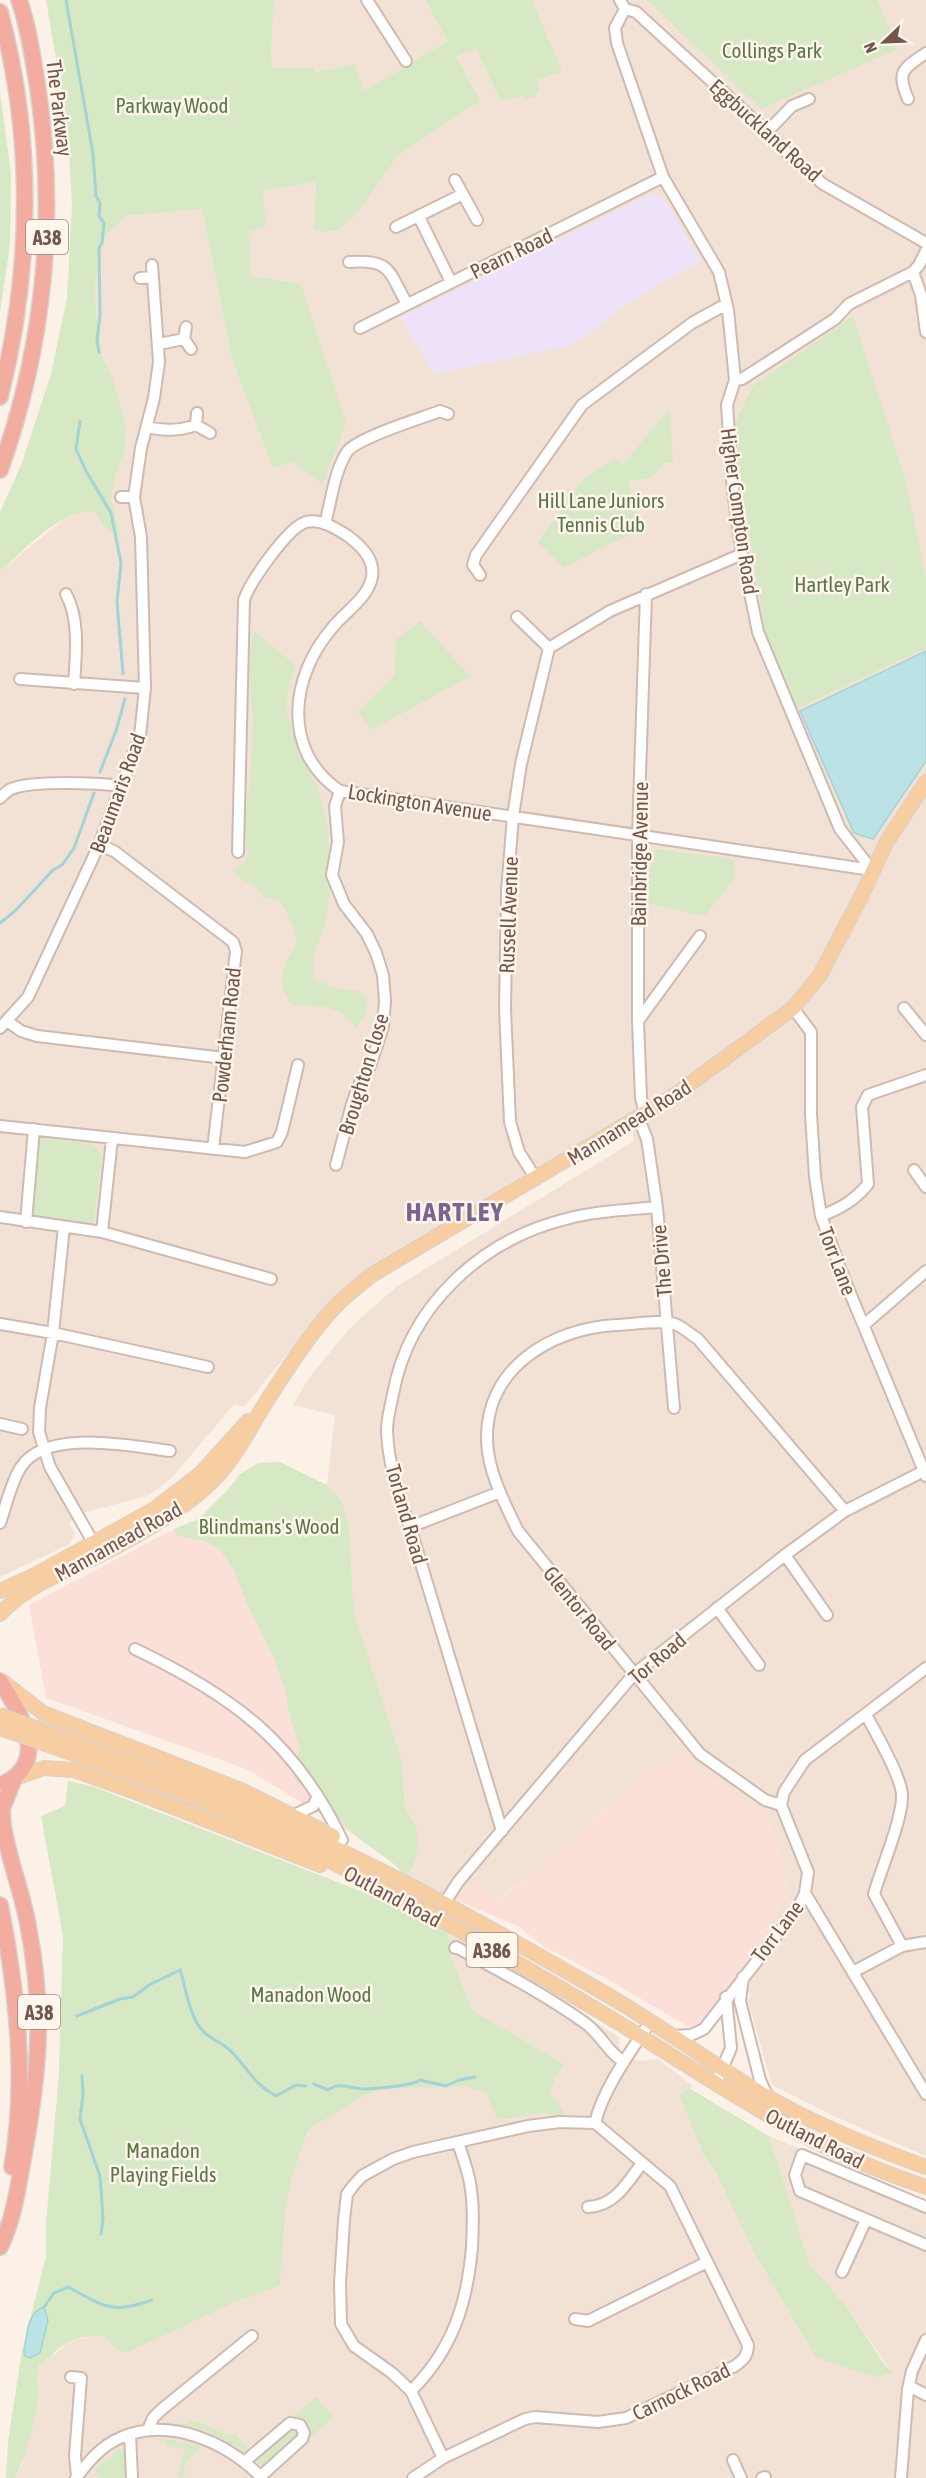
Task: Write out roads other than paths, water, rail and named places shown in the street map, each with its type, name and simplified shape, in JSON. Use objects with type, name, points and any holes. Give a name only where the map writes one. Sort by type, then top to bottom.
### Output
[{"type":"highway","name":"The Parkway","points":[[0,470],[17,417],[36,335],[48,220],[42,117],[19,0]]},
{"type":"highway","name":"The Parkway","points":[[0,12],[14,77],[21,128],[25,222],[19,302],[10,358],[0,396]]},
{"type":"highway","points":[[0,1680],[23,1721],[29,1745],[25,1762],[14,1778],[0,1786]]},
{"type":"highway","name":"A38","points":[[0,2247],[11,2224],[34,2101],[40,2036],[36,1968],[3,1824],[2,1809],[14,1778]]},
{"type":"highway","name":"A38","points":[[0,1905],[15,1994],[18,2049],[15,2152],[0,2238]]},
{"type":"main road","name":"Mannamead Road","points":[[0,1591],[158,1523],[206,1488],[240,1446],[317,1328],[336,1305],[370,1276],[642,1115],[702,1076],[793,1008],[820,975],[886,843],[926,782]]},
{"type":"main road","name":"Mannamead Road","points":[[0,1614],[24,1594],[97,1549]]},
{"type":"main road","points":[[0,1680],[43,1713],[241,1791],[294,1815],[342,1840],[390,1874]]},
{"type":"main road","name":"Outland Road","points":[[0,1715],[163,1779],[298,1846],[388,1892],[556,1985],[807,2138],[888,2174],[926,2187]]},
{"type":"main road","name":"Outland Road","points":[[0,1728],[244,1804],[390,1874],[604,1993],[767,2095],[814,2120],[926,2167]]},
{"type":"main road","points":[[14,1778],[45,1768],[74,1770],[388,1892]]},
{"type":"street","points":[[367,0],[406,61]]},
{"type":"street","name":"Eggbuckland Road","points":[[623,4],[636,12],[823,184],[926,243]]},
{"type":"street","name":"Higher Compton Road","points":[[623,4],[615,28],[617,44],[663,177],[719,272],[728,310],[735,380],[727,405],[728,446],[742,554],[758,632],[830,809],[854,850],[872,870]]},
{"type":"street","points":[[908,99],[902,84],[903,71],[926,53]]},
{"type":"street","points":[[767,132],[792,106],[809,99]]},
{"type":"street","name":"Pearn Road","points":[[360,328],[663,177]]},
{"type":"street","points":[[455,180],[461,195],[477,220]]},
{"type":"street","points":[[396,227],[461,195]]},
{"type":"street","points":[[419,217],[451,282]]},
{"type":"street","points":[[735,380],[742,379],[835,320],[849,304],[913,272],[920,266],[926,250]]},
{"type":"street","points":[[349,262],[377,262],[386,266],[407,304]]},
{"type":"street","name":"Beaumaris Road","points":[[3,1025],[28,997],[99,845],[140,736],[145,688],[141,537],[134,497],[141,448],[157,380],[159,344],[152,265]]},
{"type":"street","points":[[913,272],[921,295],[926,332]]},
{"type":"street","points":[[140,278],[153,277]]},
{"type":"street","points":[[480,574],[472,565],[476,555],[582,405],[692,323],[722,307],[728,310]]},
{"type":"street","points":[[186,327],[184,339],[191,349]]},
{"type":"street","points":[[159,344],[184,339]]},
{"type":"street","points":[[238,852],[240,686],[244,600],[248,588],[297,527],[306,522],[325,524],[347,451],[357,443],[440,411],[448,414]]},
{"type":"street","points":[[196,425],[197,413]]},
{"type":"street","points":[[147,427],[182,430],[196,425],[210,433]]},
{"type":"street","points":[[121,497],[134,497]]},
{"type":"street","name":"Lockington Avenue","points":[[325,524],[337,528],[364,550],[371,561],[372,575],[368,589],[322,642],[308,667],[299,694],[300,729],[310,762],[320,775],[340,791],[872,870]]},
{"type":"street","points":[[517,617],[549,648],[610,610],[742,554]]},
{"type":"street","points":[[66,594],[73,608],[76,653],[74,684]]},
{"type":"street","name":"Bainbridge Avenue","points":[[642,1115],[638,835],[646,594]]},
{"type":"street","name":"Russell Avenue","points":[[536,1179],[519,1152],[510,1122],[505,1009],[507,892],[513,816],[521,764],[549,648]]},
{"type":"street","points":[[20,679],[145,688]]},
{"type":"street","points":[[0,798],[11,789],[25,786],[101,783],[122,786]]},
{"type":"street","name":"Broughton Close","points":[[340,791],[335,806],[338,842],[332,875],[340,897],[367,934],[376,953],[383,975],[386,1001],[383,1027],[370,1066],[358,1087],[352,1104],[338,1160],[352,1157]]},
{"type":"street","name":"Powderham Road","points":[[99,845],[114,850],[233,942],[236,951],[213,1149]]},
{"type":"street","points":[[639,1021],[700,936]]},
{"type":"street","name":"Torr Lane","points":[[793,1008],[811,1032],[811,1114],[815,1177],[821,1216],[925,1474]]},
{"type":"street","points":[[904,1008],[926,1035]]},
{"type":"street","points":[[3,1025],[37,1036],[224,1058]]},
{"type":"street","points":[[0,1126],[245,1152],[277,1142],[282,1132],[298,1065]]},
{"type":"street","points":[[821,1216],[846,1206],[868,1184],[862,1107],[868,1095],[926,1075]]},
{"type":"street","name":"The Drive","points":[[642,1115],[657,1207],[674,1408]]},
{"type":"street","points":[[26,1222],[34,1129]]},
{"type":"street","points":[[102,1232],[112,1139]]},
{"type":"street","points":[[914,1170],[926,1187]]},
{"type":"street","name":"Torland Road","points":[[502,1831],[410,1527],[395,1486],[387,1428],[400,1364],[426,1312],[462,1272],[520,1235],[566,1219],[657,1207]]},
{"type":"street","points":[[0,1217],[102,1232],[271,1279]]},
{"type":"street","points":[[64,1227],[53,1333],[40,1408],[39,1432],[50,1467],[97,1549]]},
{"type":"street","points":[[864,1325],[925,1274]]},
{"type":"street","points":[[666,1323],[675,1324],[698,1339],[845,1511]]},
{"type":"street","name":"Glentor Road","points":[[666,1323],[601,1326],[574,1331],[544,1344],[517,1365],[501,1385],[489,1422],[488,1448],[500,1492],[518,1531],[634,1674],[700,1754],[765,1800],[781,1806]]},
{"type":"street","points":[[0,1324],[53,1333],[208,1367]]},
{"type":"street","points":[[0,1424],[22,1429]]},
{"type":"street","points":[[0,1523],[20,1468],[29,1457],[78,1441],[170,1450]]},
{"type":"street","name":"Tor Road","points":[[444,1904],[458,1882],[634,1674],[785,1555],[845,1511],[925,1474]]},
{"type":"street","points":[[410,1527],[500,1492]]},
{"type":"street","points":[[785,1555],[827,1615]]},
{"type":"street","points":[[717,1608],[759,1665]]},
{"type":"street","name":"Outland Road","points":[[135,1649],[214,1691],[266,1730],[288,1755],[318,1796],[342,1840]]},
{"type":"street","points":[[781,1806],[784,1792],[805,1760],[923,1671],[926,1685]]},
{"type":"street","points":[[866,1714],[896,1776],[902,1794],[900,1812],[874,1894],[902,1946]]},
{"type":"street","points":[[294,1815],[313,1806],[318,1796]]},
{"type":"street","name":"Torr Lane","points":[[673,2036],[691,2035],[704,2029],[726,1997],[798,1908],[805,1893],[808,1872],[781,1806]]},
{"type":"street","points":[[805,1893],[926,2094]]},
{"type":"street","points":[[853,1972],[902,1946],[926,1942]]},
{"type":"street","name":"Outland Road","points":[[455,1948],[514,1979],[586,2023],[608,2050],[624,2062]]},
{"type":"street","name":"Torr Lane","points":[[743,1977],[740,2001],[760,2080],[767,2095]]},
{"type":"street","points":[[716,2083],[731,2048],[726,1997]]},
{"type":"street","points":[[443,2458],[411,2391],[392,2373],[354,2346],[341,2324],[340,2283],[347,2194],[362,2176],[393,2159],[413,2152],[528,2126],[560,2122],[595,2123],[598,2110],[624,2062],[650,2022]]},
{"type":"street","name":"Carnock Road","points":[[413,2478],[443,2458],[525,2419],[535,2417],[598,2422],[626,2418],[744,2360],[748,2352],[748,2345],[670,2186],[595,2123]]},
{"type":"street","points":[[411,2391],[426,2376],[443,2350],[463,2308],[469,2281],[473,2213],[469,2178],[458,2143]]},
{"type":"street","points":[[926,2206],[802,2155],[795,2175],[800,2191],[926,2245]]},
{"type":"street","points":[[588,2207],[599,2207],[611,2201],[642,2163]]},
{"type":"street","points":[[842,2272],[866,2220]]},
{"type":"street","points":[[575,2319],[588,2321],[707,2262]]},
{"type":"street","points":[[148,2430],[153,2418],[161,2410],[245,2348],[252,2336]]},
{"type":"street","points":[[901,2478],[909,2386],[912,2371],[926,2340]]},
{"type":"street","points":[[77,2477],[75,2456],[81,2378]]},
{"type":"street","points":[[909,2386],[926,2395]]},
{"type":"street","points":[[77,2477],[98,2452],[118,2438],[148,2430],[164,2429],[197,2436],[223,2448],[262,2477],[302,2439],[304,2433],[300,2425],[290,2423],[244,2462]]},
{"type":"street","points":[[130,2434],[132,2478]]},
{"type":"street","points":[[733,2460],[738,2477]]},
{"type":"water","points":[[926,651],[926,761],[873,839],[854,833],[800,711]]},
{"type":"water","points":[[44,2307],[48,2320],[40,2353],[30,2358],[25,2356],[24,2351],[29,2325],[38,2309]]},
{"type":"waterway","points":[[66,0],[93,154],[96,196],[100,203],[99,216],[104,223],[102,243],[99,248],[100,315],[97,341],[99,352]]},
{"type":"waterway","points":[[80,421],[76,449],[111,513],[121,563],[117,602],[123,674]]},
{"type":"waterway","points":[[100,772],[116,731],[125,699]]},
{"type":"waterway","points":[[0,923],[16,910],[53,870],[62,865],[74,848],[94,793]]},
{"type":"waterway","points":[[77,2016],[120,1999],[133,1997],[149,1985],[180,1970],[191,2010],[200,2027],[233,2053],[260,2085],[276,2096],[296,2085],[306,2086]]},
{"type":"waterway","points":[[82,2076],[83,2094],[80,2119],[100,2176],[103,2218],[101,2234]]},
{"type":"waterway","points":[[314,2084],[328,2090],[337,2086],[364,2089],[394,2087],[420,2080],[446,2086],[459,2080],[475,2077]]},
{"type":"waterway","points":[[44,2307],[54,2293],[68,2287],[108,2306],[127,2307],[152,2300]]},
{"type":"district","name":"HARTLEY","points":[[455,1211]]},
{"type":"park label","name":"Collings Park","points":[[772,50]]},
{"type":"park label","name":"Parkway Wood","points":[[172,105]]},
{"type":"park label","name":"Hill Lane Juniors Tennis Club","points":[[601,512]]},
{"type":"park label","name":"Hartley Park","points":[[842,584]]},
{"type":"park label","name":"Blindmans's Wood","points":[[269,1526]]},
{"type":"park label","name":"Manadon Wood","points":[[311,1994]]},
{"type":"park label","name":"Manadon Playing Fields","points":[[163,2162]]}]
